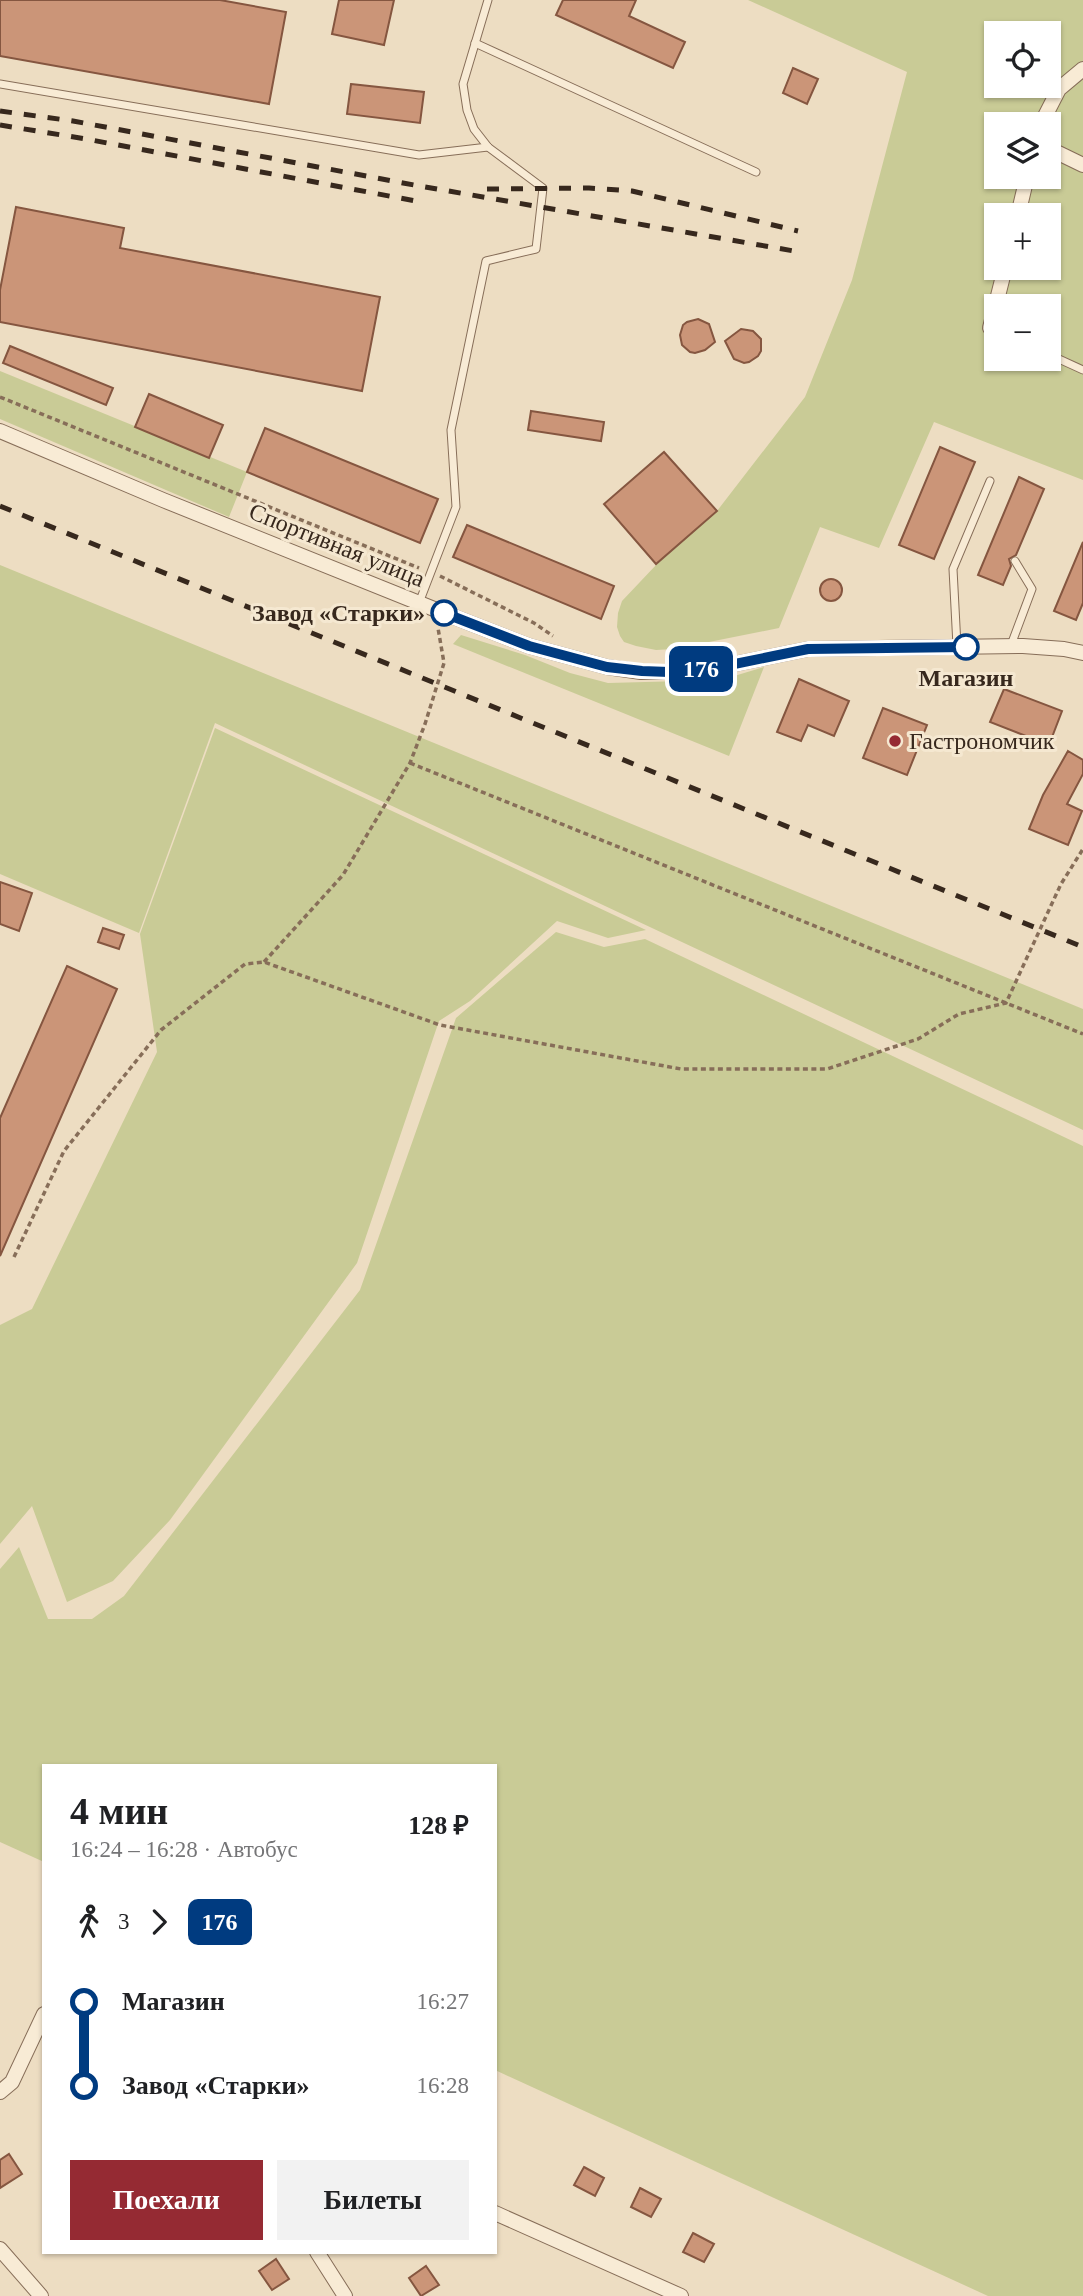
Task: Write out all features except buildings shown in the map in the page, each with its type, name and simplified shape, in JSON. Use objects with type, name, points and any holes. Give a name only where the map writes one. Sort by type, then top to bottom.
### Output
[{"type":"street","points":[[1047,112],[1059,89],[1083,69]]},
{"type":"street","points":[[1061,154],[1083,165]]},
{"type":"street","name":"Спортивная улица","points":[[0,431],[176,505],[529,646],[607,667],[669,672],[710,669],[808,649],[1010,646],[1064,649],[1083,653]]},
{"type":"street","points":[[0,2092],[12,2082],[42,2018]]},
{"type":"street","points":[[497,2214],[658,2290],[681,2296]]},
{"type":"street","points":[[0,2249],[41,2296]]},
{"type":"street","points":[[318,2254],[345,2296]]},
{"type":"lane","points":[[419,603],[456,507],[451,430],[486,261],[536,250],[543,188],[488,147],[474,129],[467,110],[463,84],[488,0]]},
{"type":"lane","points":[[475,43],[756,172]]},
{"type":"lane","points":[[0,84],[419,155],[488,147]]},
{"type":"lane","points":[[1061,361],[1083,370]]},
{"type":"lane","points":[[957,647],[953,569],[990,481]]},
{"type":"lane","points":[[1010,646],[1031,589],[1015,561]]},
{"type":"path","points":[[0,397],[431,573],[523,617],[557,638]]},
{"type":"path","points":[[264,962],[343,875],[410,763],[444,663],[438,628]]},
{"type":"path","points":[[410,763],[1083,1034]]},
{"type":"path","points":[[1006,1003],[1061,884],[1083,849]]},
{"type":"path","points":[[14,1257],[64,1151],[161,1030],[245,964],[264,962],[440,1025],[681,1069],[827,1069],[918,1039],[959,1014],[1006,1003]]},
{"type":"green space","points":[[748,0],[1083,0],[1083,480],[934,422],[879,548],[820,527],[779,628],[674,649],[656,650],[624,642],[617,627],[622,601],[657,564],[717,511],[805,397],[852,280],[907,72]]},
{"type":"green space","points":[[0,371],[247,472],[229,517],[0,419]]},
{"type":"green space","points":[[0,565],[1083,1009],[1083,1130],[215,723],[139,933],[0,874]]},
{"type":"green space","points":[[461,635],[525,655],[570,673],[608,683],[721,680],[764,667],[729,756],[453,644]]},
{"type":"green space","points":[[215,728],[646,930],[608,938],[557,921],[470,1001],[439,1021],[357,1263],[170,1520],[113,1581],[67,1602],[32,1506],[0,1544],[0,1325],[32,1309],[157,1052],[140,934]]},
{"type":"green space","points":[[556,932],[604,947],[645,939],[1083,1146],[1083,2296],[988,2296],[497,2071],[497,1764],[42,1764],[42,1861],[0,1842],[0,1569],[19,1547],[48,1619],[92,1619],[124,1596],[360,1290],[456,1018]]},
{"type":"railway","points":[[0,111],[73,121],[414,185],[794,251]]},
{"type":"railway","points":[[0,125],[421,202]]},
{"type":"railway","points":[[487,189],[589,188],[632,191],[798,231]]},
{"type":"railway","points":[[0,506],[1083,947]]},
{"type":"bus line","name":"176","points":[[444,613],[529,646],[607,667],[642,671],[710,669],[808,649],[966,647]]},
{"type":"place","name":"Завод «Старки»","points":[[444,613]]},
{"type":"place","name":"Магазин","points":[[966,647]]},
{"type":"place","name":"Гастрономчик","points":[[895,741]]}]
